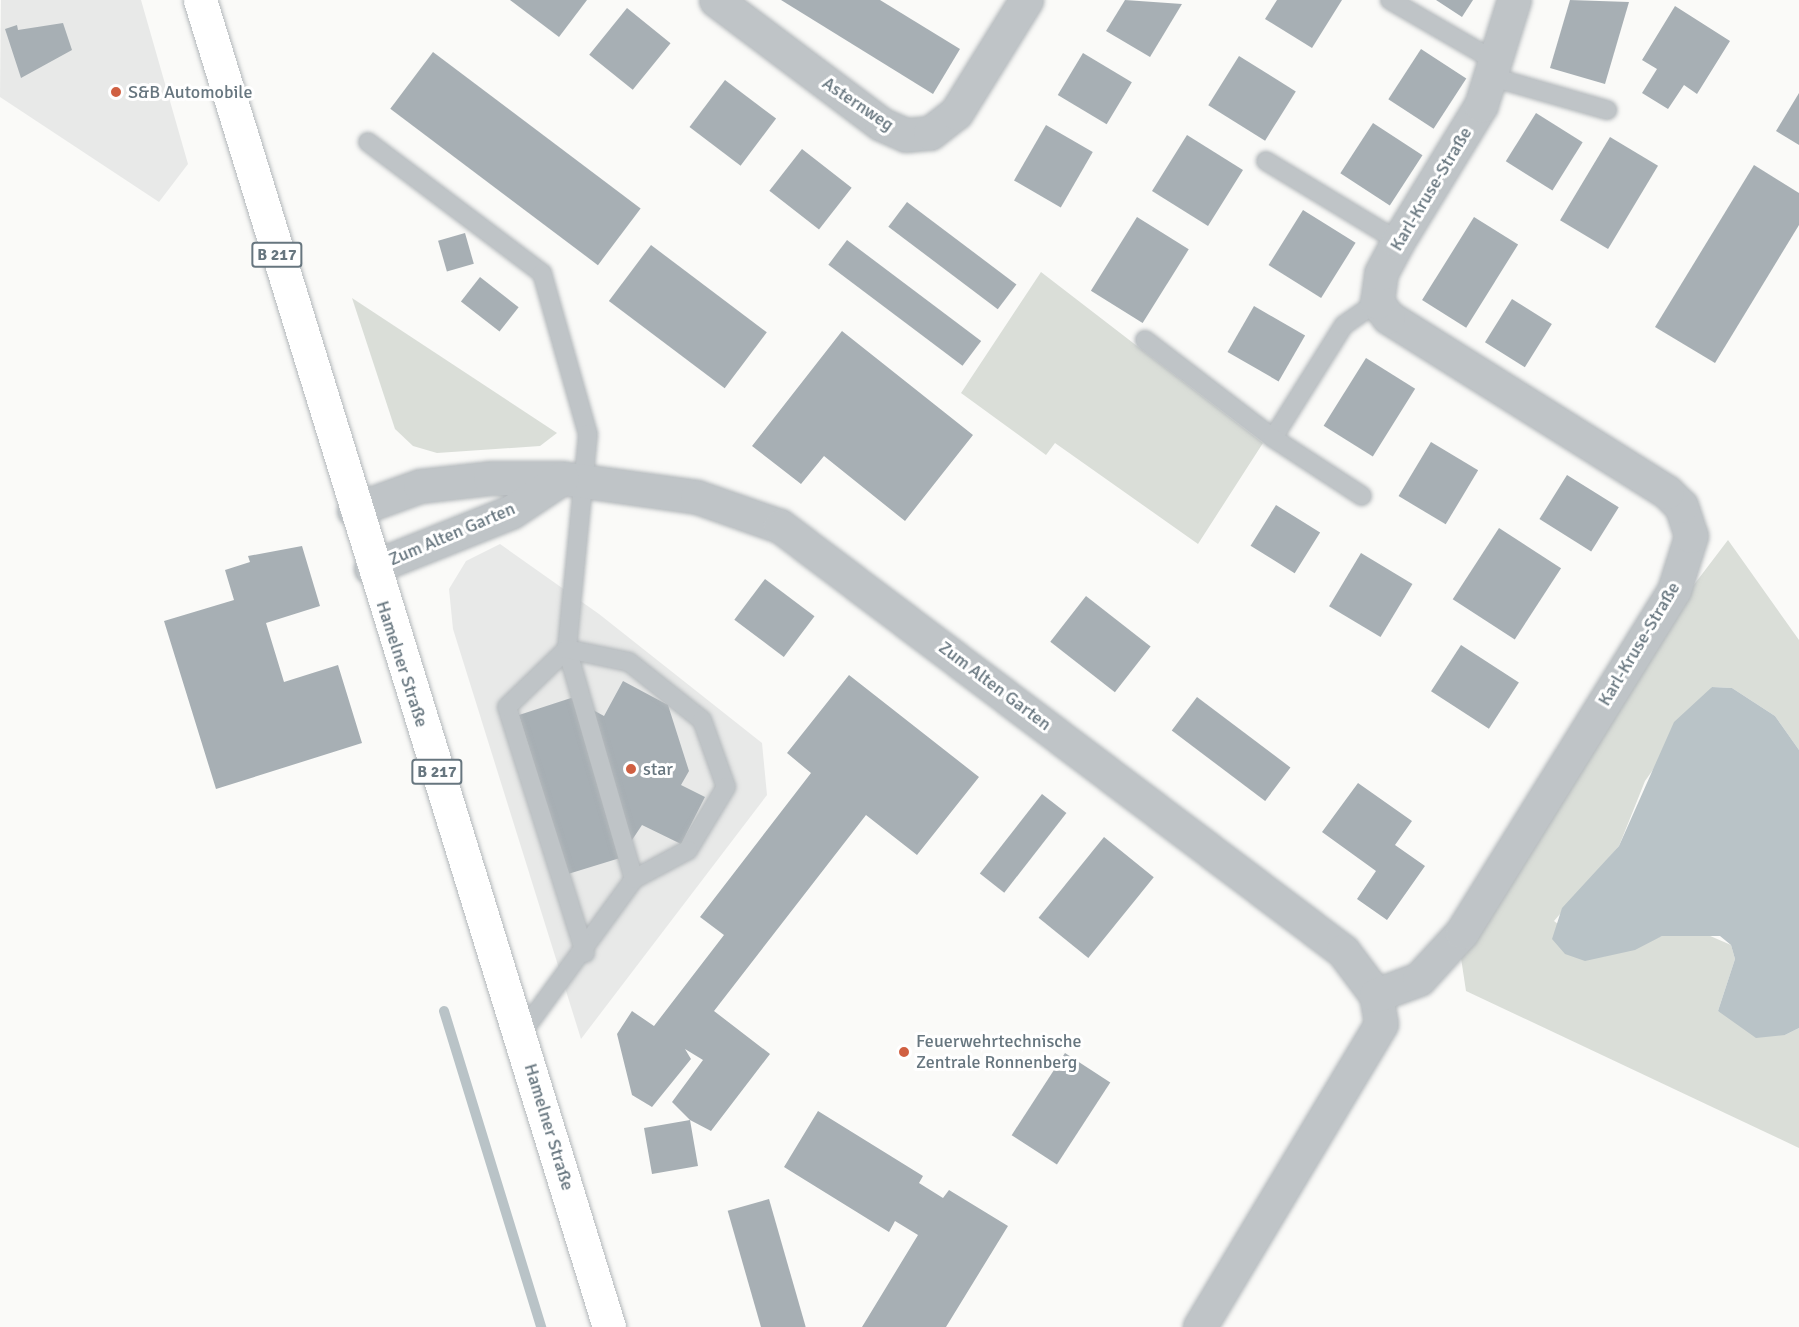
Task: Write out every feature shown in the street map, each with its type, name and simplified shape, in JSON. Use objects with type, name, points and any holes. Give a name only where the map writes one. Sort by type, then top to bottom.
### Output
[{"type":"main road","name":"Hamelner Straße","points":[[200,0],[371,568],[521,1034],[609,1327]]},
{"type":"street","name":"Asternweg","points":[[716,0],[881,124],[906,135],[930,133],[956,113],[1026,0]]},
{"type":"street","name":"Karl-Kruse-Straße","points":[[1376,995],[1419,979],[1462,932],[1674,590],[1691,536],[1681,506],[1667,492],[1388,317],[1377,302],[1381,273],[1398,241],[1463,136],[1494,70],[1514,0]]},
{"type":"street","name":"Zum Alten Garten","points":[[354,510],[420,486],[490,478],[575,480],[697,496],[780,526],[811,545],[1343,951],[1376,995]]},
{"type":"street","name":"Zum Alten Garten","points":[[371,568],[511,512],[575,480]]},
{"type":"street","points":[[1200,1327],[1369,1051],[1380,1024],[1376,995]]},
{"type":"lane","points":[[1390,0],[1494,70],[1607,110]]},
{"type":"lane","points":[[368,142],[542,273],[588,434],[575,480],[567,649],[634,879]]},
{"type":"lane","points":[[1266,161],[1398,241]]},
{"type":"lane","points":[[1274,438],[1344,326],[1377,302]]},
{"type":"lane","points":[[1145,340],[1274,438],[1362,496]]},
{"type":"lane","points":[[521,1034],[585,953],[634,879],[688,850],[726,787],[702,720],[629,662],[567,649]]},
{"type":"lane","points":[[567,649],[507,707],[585,953]]},
{"type":"shaded area","points":[[1,0],[141,0],[188,164],[159,202],[0,97]]},
{"type":"shaded area","points":[[1041,272],[1263,443],[1198,544],[1055,443],[1046,455],[961,393]]},
{"type":"shaded area","points":[[352,298],[557,433],[540,446],[437,453],[413,446],[395,429]]},
{"type":"shaded area","points":[[1728,540],[1799,640],[1799,750],[1775,716],[1732,688],[1712,687],[1645,781],[1619,846],[1554,921],[1602,957],[1662,936],[1701,932],[1731,945],[1735,959],[1718,1011],[1785,1035],[1799,1028],[1799,1148],[1466,991],[1461,958],[1693,586]]},
{"type":"shaded area","name":"star","points":[[500,544],[599,614],[762,743],[767,795],[581,1039],[453,629],[449,589],[466,561]]},
{"type":"shaded area","points":[[1712,687],[1732,688],[1775,716],[1799,750],[1799,1028],[1785,1035],[1756,1038],[1718,1011],[1735,959],[1731,945],[1720,936],[1662,936],[1635,950],[1585,961],[1565,954],[1552,939],[1562,908],[1619,846],[1674,722]]},
{"type":"building","points":[[510,0],[587,0],[559,37]]},
{"type":"building","points":[[781,0],[880,0],[960,49],[933,94]]},
{"type":"building","points":[[1125,0],[1182,4],[1150,57],[1106,31]]},
{"type":"building","points":[[1277,0],[1342,0],[1312,48],[1265,19]]},
{"type":"building","points":[[1436,0],[1473,0],[1462,17]]},
{"type":"building","points":[[1570,0],[1629,2],[1605,84],[1550,68]]},
{"type":"building","points":[[1675,6],[1730,41],[1697,94],[1684,85],[1668,109],[1642,93],[1657,69],[1642,60]]},
{"type":"building","points":[[627,8],[671,43],[633,90],[589,55]]},
{"type":"building","points":[[63,23],[72,50],[21,78],[5,29],[17,25],[18,30]]},
{"type":"building","points":[[1421,49],[1466,78],[1434,129],[1388,99]]},
{"type":"building","points":[[433,52],[641,208],[598,265],[390,109]]},
{"type":"building","points":[[1083,53],[1132,82],[1107,124],[1058,95]]},
{"type":"building","points":[[1239,56],[1296,92],[1265,141],[1208,105]]},
{"type":"building","points":[[725,80],[776,119],[741,166],[689,127]]},
{"type":"building","points":[[1799,93],[1799,145],[1776,131]]},
{"type":"building","points":[[1536,113],[1583,142],[1552,190],[1506,161]]},
{"type":"building","points":[[1373,123],[1422,155],[1390,205],[1340,173]]},
{"type":"building","points":[[1046,125],[1093,152],[1061,207],[1014,180]]},
{"type":"building","points":[[1187,135],[1243,170],[1208,226],[1152,191]]},
{"type":"building","points":[[1610,137],[1658,166],[1608,249],[1560,220]]},
{"type":"building","points":[[802,149],[852,188],[819,230],[769,191]]},
{"type":"building","points":[[1754,165],[1799,193],[1799,225],[1715,363],[1655,327]]},
{"type":"building","points":[[907,202],[1016,284],[998,309],[888,227]]},
{"type":"building","points":[[1303,210],[1356,243],[1321,298],[1269,265]]},
{"type":"building","points":[[1137,217],[1189,249],[1143,323],[1091,291]]},
{"type":"building","points":[[1474,217],[1518,245],[1466,328],[1422,300]]},
{"type":"building","points":[[465,233],[474,264],[447,271],[438,241]]},
{"type":"building","points":[[847,240],[981,341],[963,366],[828,265]]},
{"type":"building","points":[[651,245],[767,332],[725,388],[609,301]]},
{"type":"building","points":[[480,277],[519,307],[500,332],[461,301]]},
{"type":"building","points":[[1512,299],[1552,324],[1525,367],[1485,342]]},
{"type":"building","points":[[1254,306],[1305,336],[1279,381],[1228,352]]},
{"type":"building","points":[[842,331],[973,435],[905,521],[824,456],[801,484],[752,446]]},
{"type":"building","points":[[1366,358],[1415,389],[1373,457],[1324,426]]},
{"type":"building","points":[[1431,442],[1478,470],[1446,524],[1399,496]]},
{"type":"building","points":[[1567,475],[1619,507],[1591,551],[1539,519]]},
{"type":"building","points":[[1276,505],[1320,533],[1295,573],[1251,546]]},
{"type":"building","points":[[1499,528],[1561,568],[1515,640],[1453,599]]},
{"type":"building","points":[[302,546],[320,606],[266,623],[284,682],[338,665],[362,743],[216,789],[164,621],[234,600],[225,570],[250,562],[248,556]]},
{"type":"building","points":[[1361,553],[1412,584],[1380,637],[1329,606]]},
{"type":"building","points":[[765,579],[815,616],[784,657],[734,620]]},
{"type":"building","points":[[1086,596],[1151,646],[1115,692],[1050,642]]},
{"type":"building","points":[[1461,645],[1519,683],[1489,729],[1431,691]]},
{"type":"building","points":[[849,675],[979,777],[917,855],[866,815],[714,1011],[770,1054],[711,1131],[690,1120],[672,1102],[703,1060],[685,1049],[691,1059],[652,1107],[632,1095],[617,1034],[632,1011],[654,1026],[724,935],[700,917],[811,773],[787,753]]},
{"type":"building","points":[[623,681],[668,705],[689,771],[681,785],[705,797],[681,844],[642,825],[620,858],[568,874],[519,715],[571,698],[604,716]]},
{"type":"building","points":[[1197,697],[1290,767],[1265,801],[1172,731]]},
{"type":"building","points":[[1358,783],[1412,821],[1395,845],[1425,866],[1387,920],[1357,899],[1376,871],[1322,832]]},
{"type":"building","points":[[1042,794],[1066,813],[1004,893],[980,874]]},
{"type":"building","points":[[1104,837],[1154,877],[1088,958],[1039,918]]},
{"type":"building","points":[[1065,1053],[1110,1082],[1057,1165],[1012,1135]]},
{"type":"building","points":[[818,1111],[923,1176],[919,1183],[943,1198],[949,1190],[1008,1226],[946,1327],[862,1327],[918,1235],[895,1221],[889,1232],[784,1167]]},
{"type":"building","points":[[690,1120],[698,1166],[652,1174],[644,1128]]},
{"type":"building","points":[[769,1199],[806,1327],[761,1327],[728,1211]]},
{"type":"waterway","points":[[444,1011],[541,1327]]},
{"type":"place","name":"S&B Automobile","points":[[116,92]]},
{"type":"place","name":"star","points":[[631,769]]},
{"type":"place","name":"Feuerwehrtechnische Zentrale Ronnenberg","points":[[904,1052]]}]
